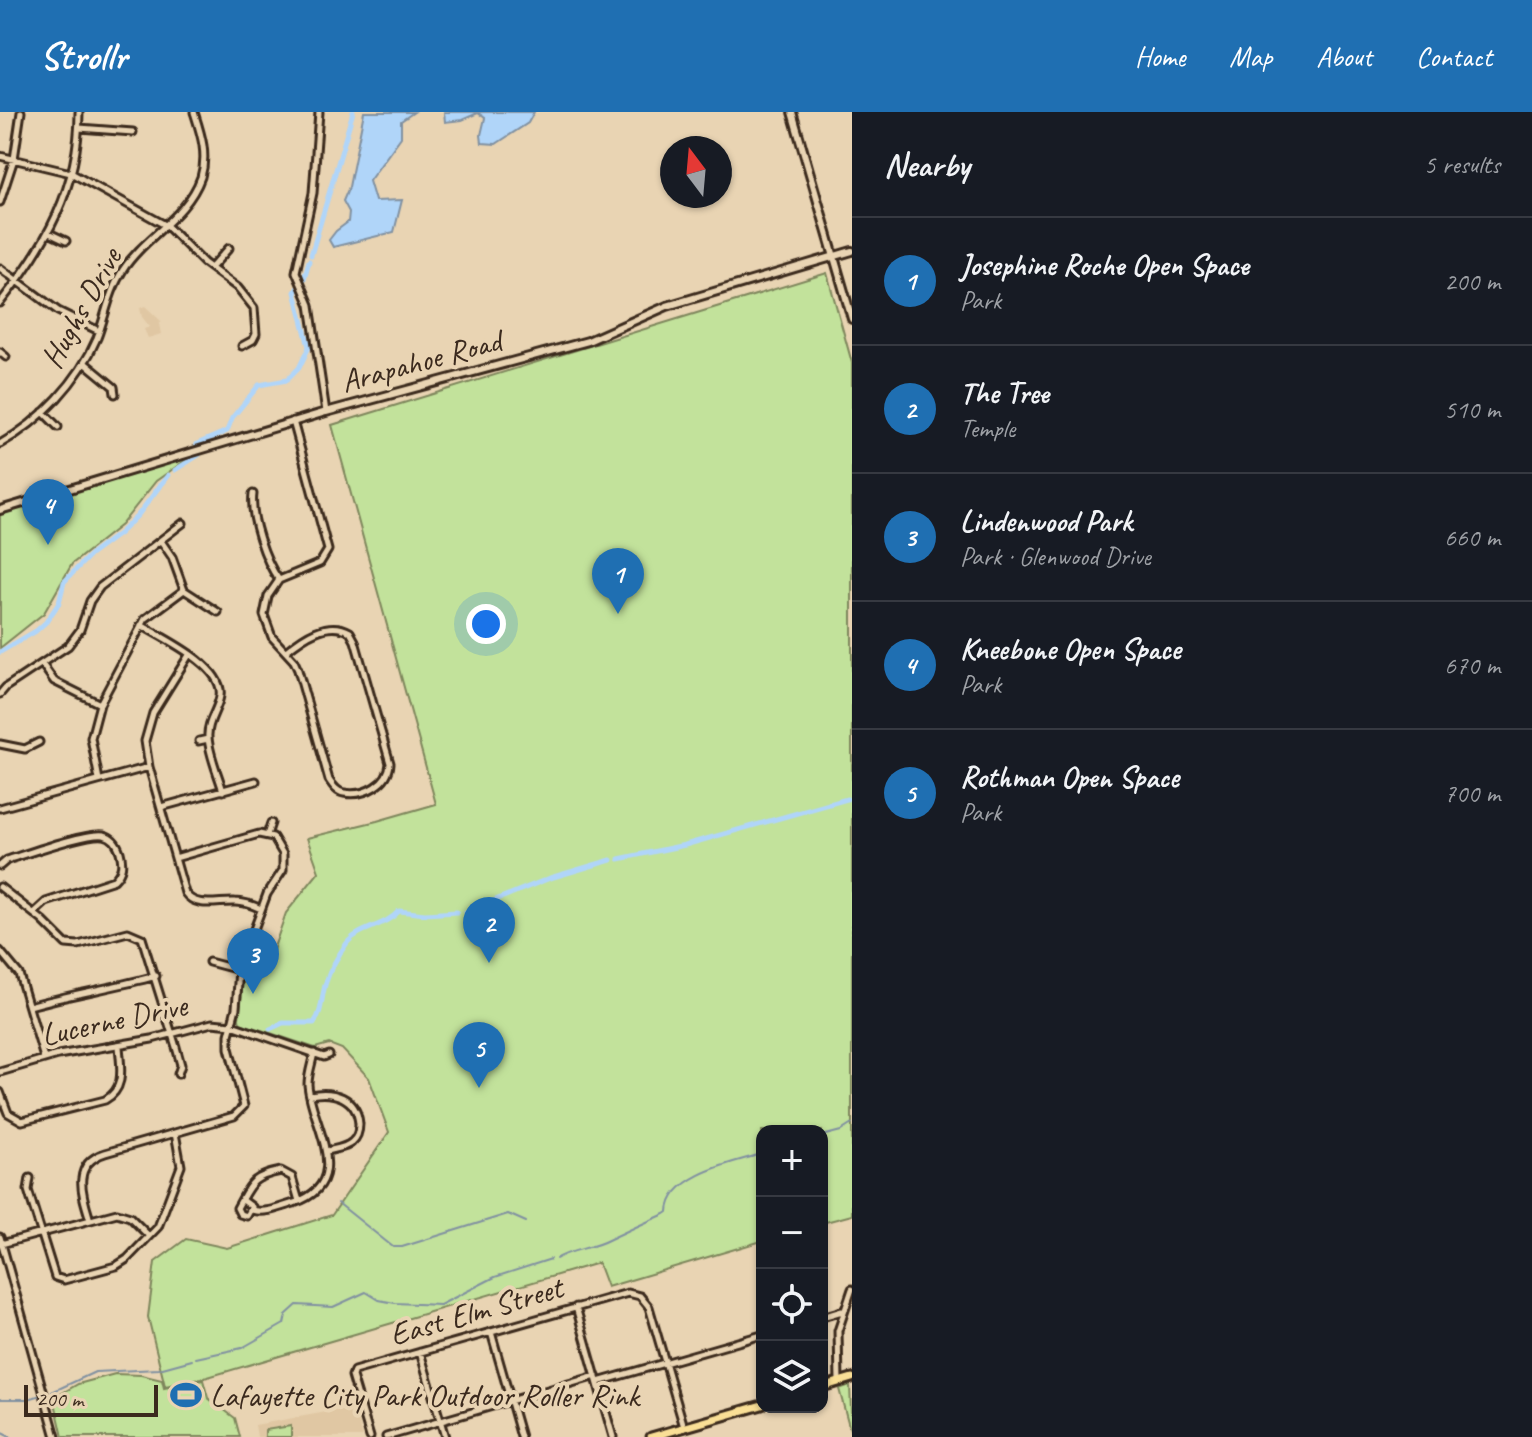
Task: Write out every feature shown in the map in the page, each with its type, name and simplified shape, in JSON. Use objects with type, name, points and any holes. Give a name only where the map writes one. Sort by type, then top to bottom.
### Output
[{"type":"main road","points":[[792,112],[852,319]]},
{"type":"main road","name":"Arapahoe Road","points":[[0,510],[293,421],[588,341],[667,306],[852,251]]},
{"type":"main road","points":[[828,1385],[852,1378]]},
{"type":"main road","points":[[651,1437],[681,1431],[756,1407]]},
{"type":"street","points":[[0,202],[14,159],[21,112]]},
{"type":"street","points":[[0,303],[49,233],[71,173],[79,112]]},
{"type":"street","name":"Hughs Drive","points":[[0,444],[43,412],[85,363],[109,298],[124,268],[167,226],[191,197],[202,174],[205,151],[194,112]]},
{"type":"street","points":[[319,112],[313,193],[296,272],[310,305],[326,412]]},
{"type":"street","points":[[79,128],[133,132]]},
{"type":"street","points":[[0,156],[71,173],[167,226],[211,268],[238,288],[254,308],[256,334],[253,340],[242,346]]},
{"type":"street","points":[[49,233],[66,241]]},
{"type":"street","points":[[211,268],[229,248]]},
{"type":"street","points":[[0,268],[58,311],[99,331]]},
{"type":"street","points":[[0,352],[6,357]]},
{"type":"street","points":[[85,363],[114,387],[115,394]]},
{"type":"street","points":[[43,412],[58,427]]},
{"type":"street","points":[[286,651],[302,637],[319,631],[343,627],[350,632],[390,763],[389,773],[382,783],[354,793],[343,793],[329,780],[298,670],[272,637],[264,615],[268,596],[279,580],[320,563],[328,550],[293,421]]},
{"type":"street","points":[[253,494],[252,505],[266,558],[279,580]]},
{"type":"street","points":[[0,694],[74,640],[90,601],[100,587],[183,523]]},
{"type":"street","points":[[161,541],[172,557],[184,590],[218,612]]},
{"type":"street","points":[[99,780],[91,738],[100,704],[141,625],[184,590]]},
{"type":"street","points":[[141,625],[211,669],[220,684],[219,700],[210,721],[208,739],[223,791]]},
{"type":"street","points":[[189,655],[148,725],[145,741],[149,767],[185,893],[193,901],[235,902],[261,909]]},
{"type":"street","points":[[42,664],[54,681],[100,704]]},
{"type":"street","points":[[199,741],[208,739]]},
{"type":"street","points":[[0,744],[25,749],[39,742]]},
{"type":"street","points":[[0,808],[149,767]]},
{"type":"street","points":[[161,807],[256,781]]},
{"type":"street","points":[[267,835],[271,823]]},
{"type":"street","points":[[90,1220],[80,1182],[87,1164],[99,1155],[234,1116],[242,1111],[244,1101],[229,1048],[239,970],[267,894],[279,878],[284,862],[277,841],[259,834],[175,858]]},
{"type":"street","points":[[0,866],[7,860],[88,837],[105,835],[114,841],[122,863],[114,880],[46,902],[34,913]]},
{"type":"street","points":[[0,887],[34,913],[60,940],[73,945],[123,932],[138,935],[145,943],[156,976],[181,1065],[178,1074]]},
{"type":"street","points":[[0,951],[19,974],[44,1058]]},
{"type":"street","points":[[209,962],[239,970]]},
{"type":"street","points":[[29,1006],[103,991],[156,976]]},
{"type":"street","name":"Lucerne Drive","points":[[0,1072],[44,1058],[119,1045],[212,1023],[232,1025],[324,1057],[329,1055]]},
{"type":"street","points":[[0,1092],[8,1113],[22,1121],[105,1100],[116,1093],[121,1080],[119,1045]]},
{"type":"street","points":[[252,1210],[266,1211],[312,1194],[328,1164],[308,1083],[314,1053]]},
{"type":"street","points":[[310,1095],[328,1092],[345,1098],[354,1106],[358,1119],[355,1140],[327,1151]]},
{"type":"street","points":[[30,1178],[28,1190],[52,1273],[59,1280],[123,1262],[158,1227],[181,1166],[175,1133]]},
{"type":"street","points":[[252,1210],[247,1216],[240,1214],[238,1205],[244,1201],[246,1188],[253,1180],[281,1171],[292,1177],[299,1201]]},
{"type":"street","points":[[244,1201],[250,1204],[252,1210]]},
{"type":"street","points":[[56,1437],[1,1242],[112,1214],[124,1214],[149,1236]]},
{"type":"street","points":[[839,1382],[837,1343],[843,1311],[852,1289]]},
{"type":"street","name":"East Elm Street","points":[[369,1437],[352,1373],[614,1297],[635,1294],[644,1299],[665,1363]]},
{"type":"street","points":[[576,1307],[613,1437]]},
{"type":"street","points":[[828,1315],[843,1311]]},
{"type":"street","points":[[491,1332],[521,1437]]},
{"type":"street","points":[[386,1437],[756,1337]]},
{"type":"street","points":[[420,1352],[445,1437]]},
{"type":"street","points":[[665,1363],[681,1431]]},
{"type":"shaded area","points":[[145,306],[162,322],[159,324],[161,334],[148,338],[144,329],[150,327],[142,317],[140,308]]},
{"type":"shaded area","points":[[354,1407],[363,1437],[257,1437],[255,1425]]},
{"type":"green space","points":[[827,273],[852,363],[852,1215],[828,1221],[828,1125],[756,1125],[756,1243],[607,1287],[598,1263],[201,1379],[165,1386],[148,1317],[155,1262],[186,1239],[227,1248],[332,1215],[389,1132],[369,1078],[342,1049],[329,1044],[315,1048],[240,1023],[239,1019],[244,971],[264,976],[286,913],[319,872],[307,838],[436,804],[332,425]]},
{"type":"green space","points":[[190,457],[156,481],[121,525],[72,564],[44,613],[0,648],[0,514]]},
{"type":"green space","points":[[115,1374],[162,1380],[164,1388],[203,1380],[208,1398],[235,1418],[240,1437],[63,1437],[54,1398],[78,1384]]},
{"type":"green space","points":[[850,1385],[852,1437],[839,1389]]},
{"type":"green space","points":[[291,1426],[291,1437],[265,1437],[265,1430]]},
{"type":"water","points":[[364,112],[414,112],[401,121],[401,137],[369,181],[375,201],[402,200],[394,232],[333,247],[329,240],[348,222],[349,212],[343,201],[349,187]]},
{"type":"water","points":[[444,112],[534,112],[528,123],[496,144],[482,143],[485,118],[478,113],[462,120],[445,122]]},
{"type":"waterway","points":[[311,255],[353,112]]},
{"type":"waterway","points":[[304,279],[309,261]]},
{"type":"waterway","points":[[196,448],[197,444],[227,431],[232,418],[259,385],[287,380],[299,368],[309,347],[295,292],[298,287]]},
{"type":"waterway","points":[[175,470],[199,455]]},
{"type":"waterway","points":[[0,652],[46,622],[59,603],[64,582],[90,555],[138,515],[168,475]]},
{"type":"waterway","points":[[619,859],[685,845],[847,799]]},
{"type":"waterway","points":[[466,912],[550,878],[611,860]]},
{"type":"waterway","points":[[270,1029],[283,1023],[314,1023],[332,967],[352,938],[399,911],[425,914],[457,912]]},
{"type":"waterway","points":[[828,1134],[852,1124]]},
{"type":"waterway","points":[[556,1259],[602,1243],[665,1214],[679,1188],[691,1179],[720,1166],[756,1156]]},
{"type":"waterway","points":[[338,1203],[393,1247],[402,1247],[508,1214],[526,1222]]},
{"type":"waterway","points":[[196,1358],[242,1348],[284,1324],[286,1315],[297,1305],[333,1307],[366,1292],[379,1300],[395,1303],[440,1305],[495,1277],[551,1259]]},
{"type":"waterway","points":[[52,1392],[95,1372],[159,1369],[192,1360]]},
{"type":"waterway","points":[[0,1399],[38,1396]]},
{"type":"waterway","points":[[0,1432],[10,1437]]},
{"type":"place","name":"Kneebone Open Space","points":[[48,545]]},
{"type":"place","name":"Josephine Roche Open Space","points":[[618,614]]},
{"type":"place","name":"The Tree","points":[[489,963]]},
{"type":"place","name":"Lindenwood Park","points":[[253,994]]},
{"type":"place","name":"Rothman Open Space","points":[[479,1088]]},
{"type":"place","name":"Lafayette City Park Outdoor Roller Rink","points":[[186,1395]]}]
